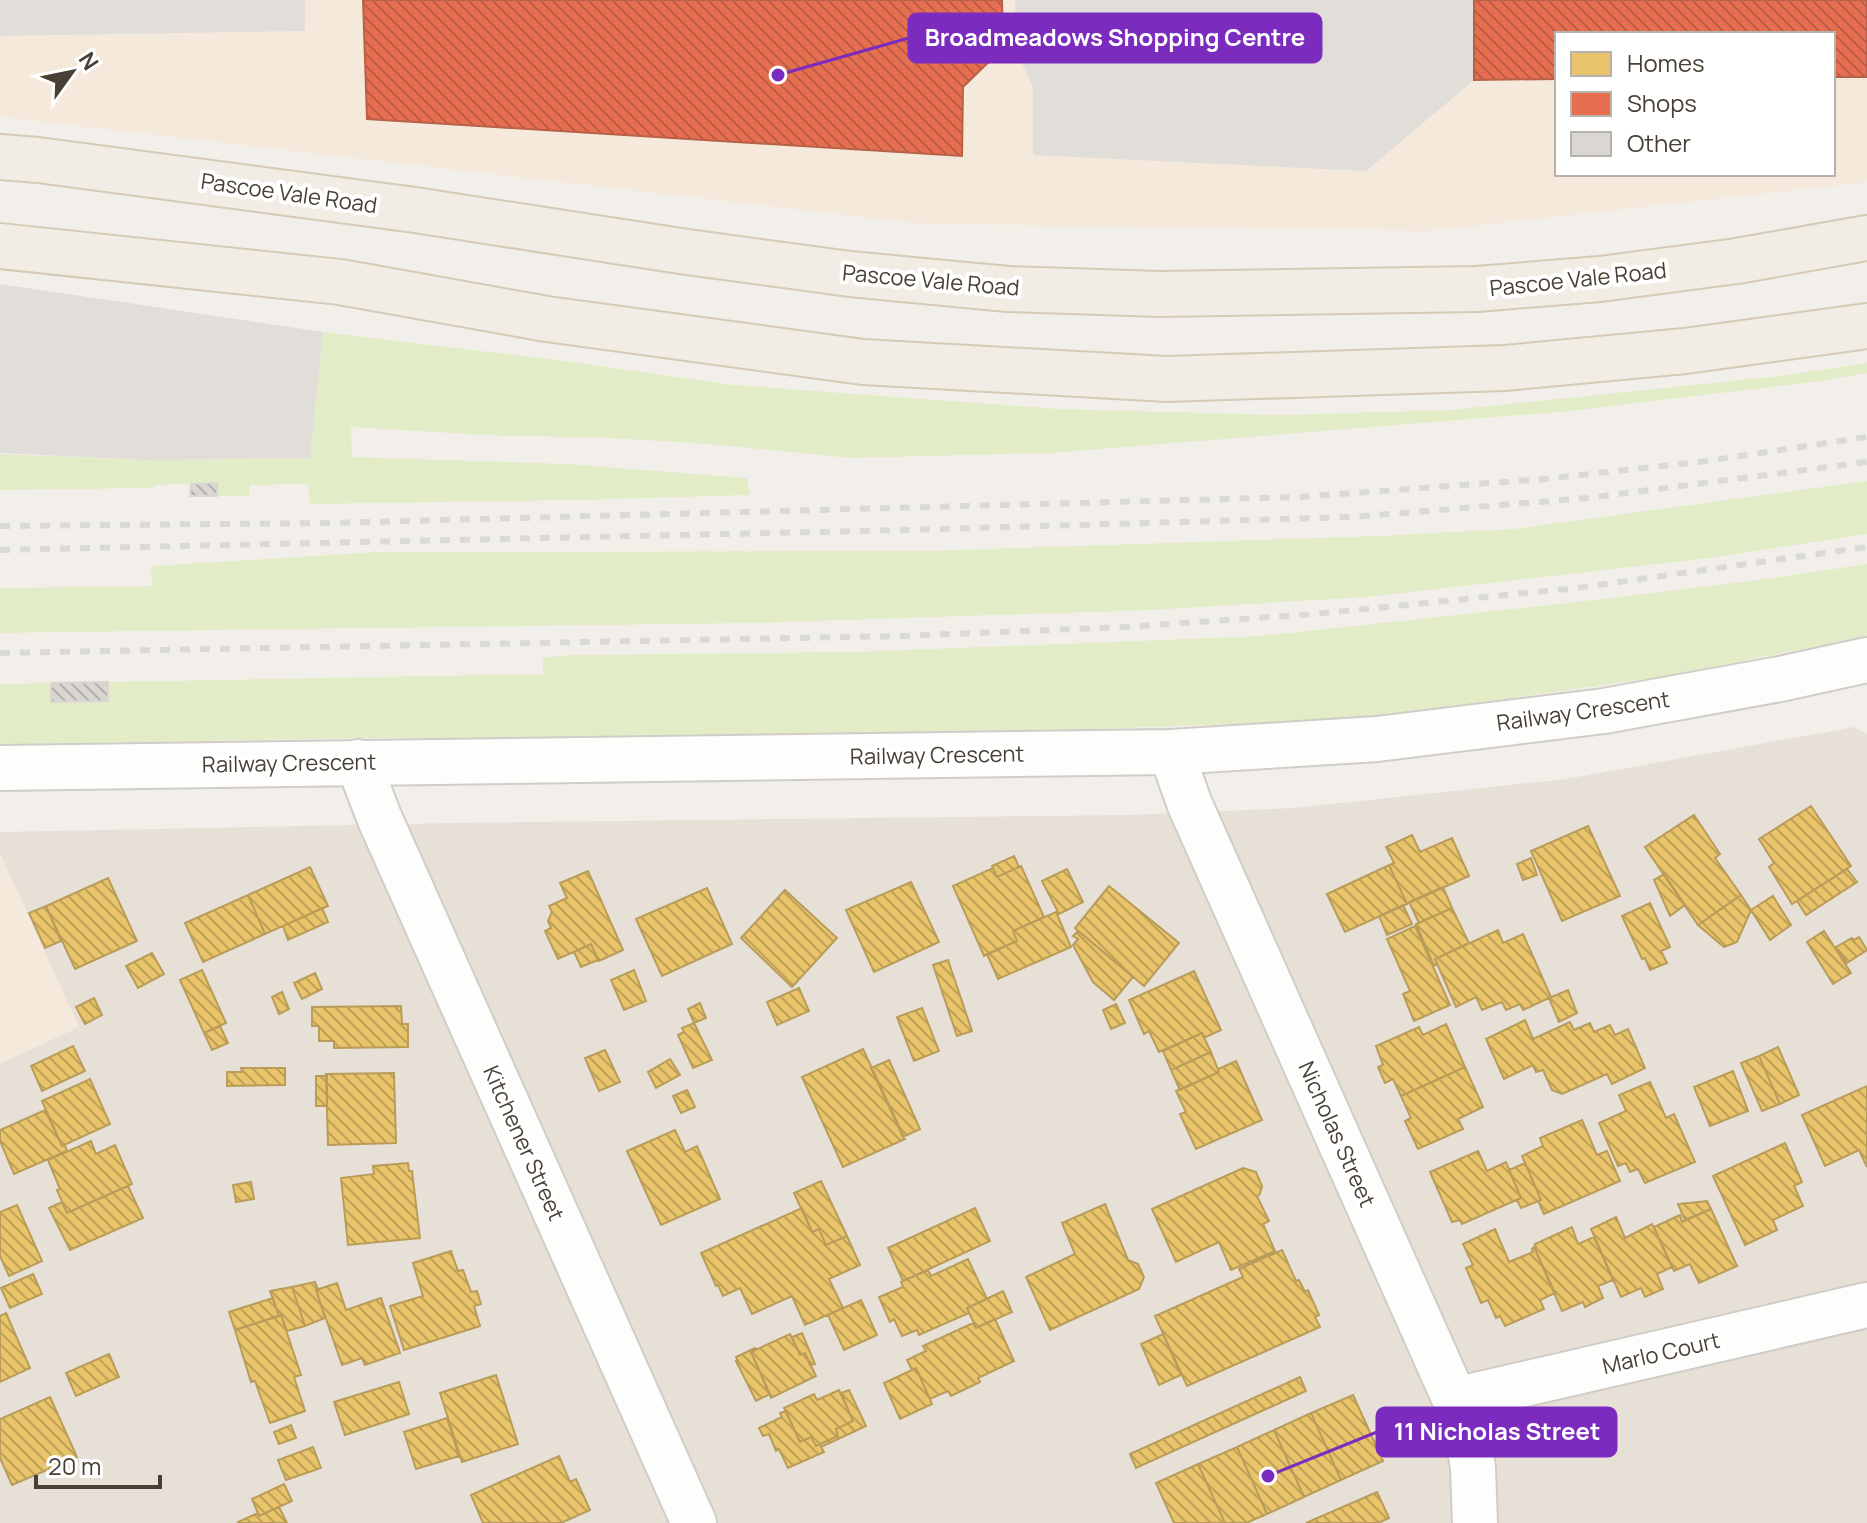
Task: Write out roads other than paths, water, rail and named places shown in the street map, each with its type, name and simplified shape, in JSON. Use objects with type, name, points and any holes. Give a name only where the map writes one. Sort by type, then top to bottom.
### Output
[{"type":"main road","name":"Pascoe Vale Road","points":[[0,157],[401,208],[850,274],[1008,289],[1160,294],[1477,289],[1600,279],[1737,261],[1867,238]]},
{"type":"main road","points":[[0,246],[340,282],[547,319],[863,362],[1167,379],[1505,368],[1685,351],[1867,326]]},
{"type":"street","name":"Railway Crescent","points":[[0,768],[1171,752],[1377,739],[1604,711],[1867,660]]},
{"type":"street","name":"Nicholas Street","points":[[1171,752],[1196,819],[1455,1400],[1468,1437],[1473,1468],[1475,1523]]},
{"type":"street","name":"Kitchener Street","points":[[358,762],[379,817],[694,1523]]},
{"type":"street","name":"Marlo Court","points":[[1455,1400],[1867,1305]]},
{"type":"railway","points":[[0,526],[332,523],[1300,497],[1545,479],[1707,461],[1867,437]]},
{"type":"railway","points":[[0,550],[1352,517],[1588,498],[1867,462]]},
{"type":"railway","points":[[0,653],[902,636],[1124,627],[1315,614],[1577,588],[1867,547]]},
{"type":"place","name":"Broadmeadows Shopping Centre","points":[[778,75]]},
{"type":"place","name":"11 Nicholas Street","points":[[1268,1476]]}]
